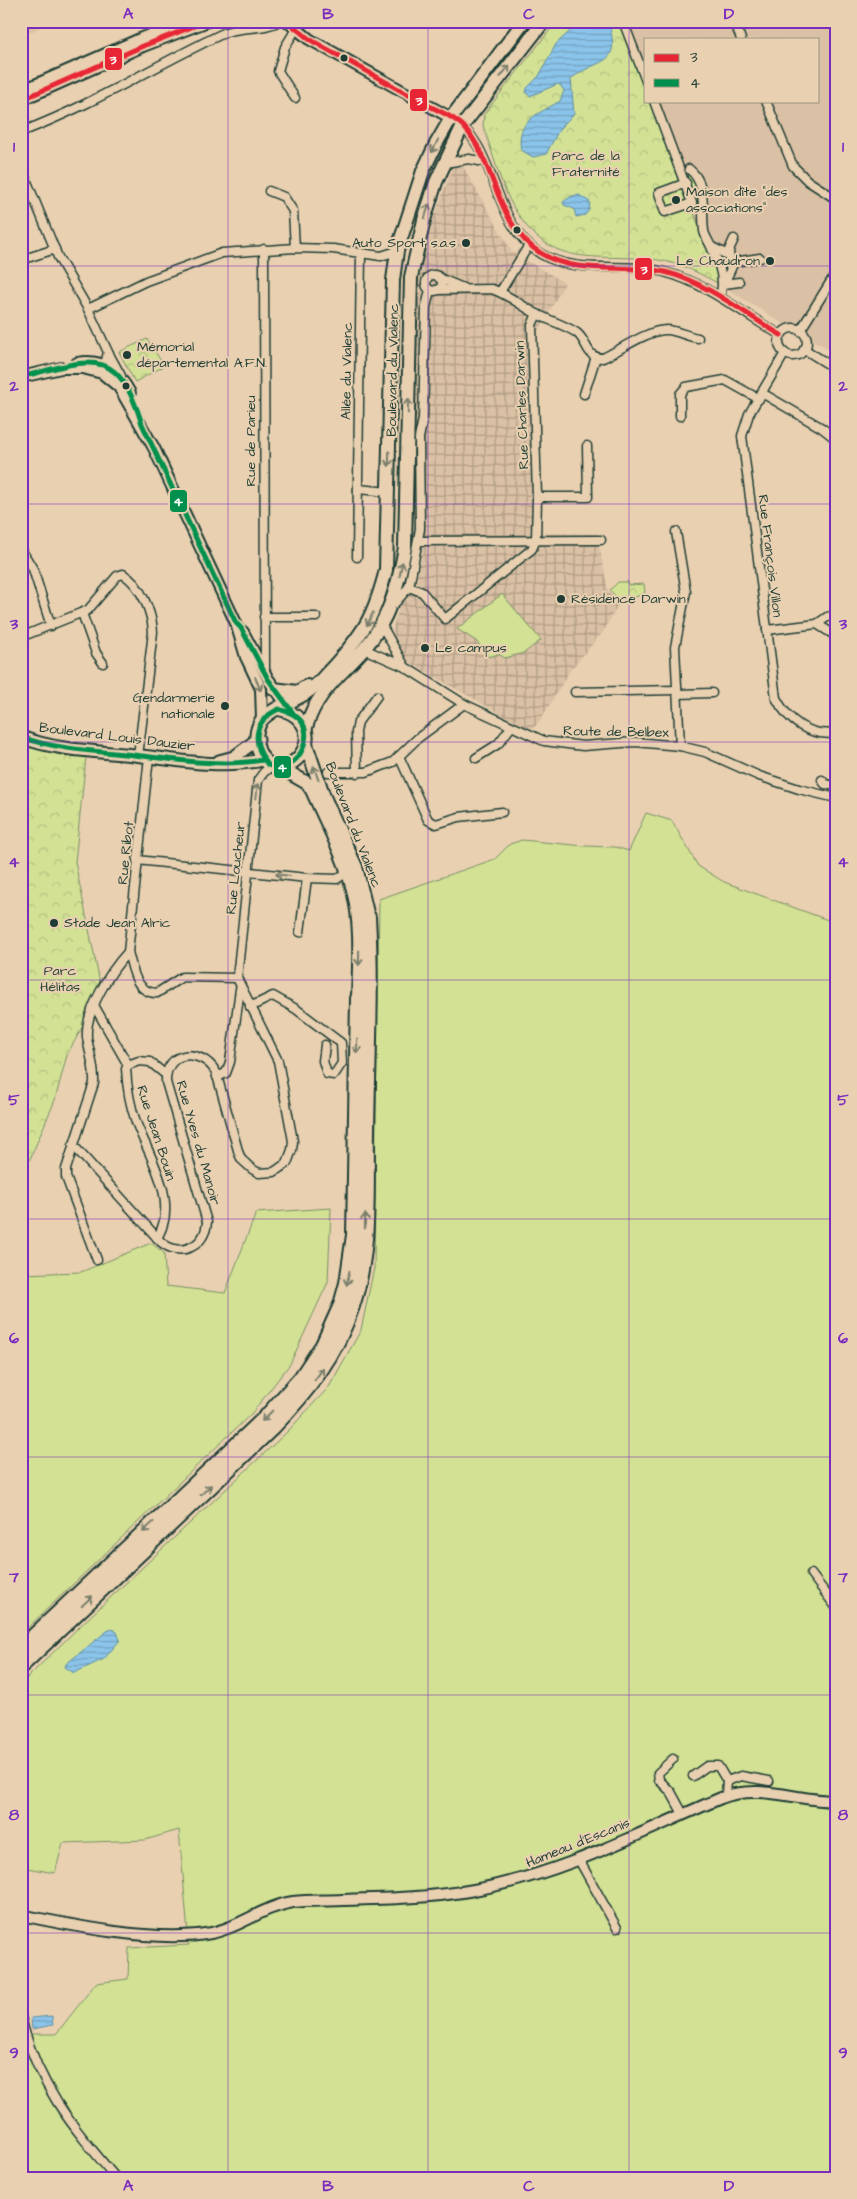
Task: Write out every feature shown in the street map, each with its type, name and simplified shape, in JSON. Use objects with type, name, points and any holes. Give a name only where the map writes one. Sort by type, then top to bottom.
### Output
[{"type":"highway","points":[[21,1666],[272,1428],[301,1398],[334,1350],[358,1286],[365,1236],[369,998],[368,917]]},
{"type":"highway","points":[[21,1648],[266,1417],[301,1378],[323,1345],[341,1305],[351,1259],[358,998]]},
{"type":"main road","name":"Boulevard du Vialenc","points":[[286,709],[324,676],[364,630],[378,602],[386,570],[394,266],[397,251],[424,171],[451,118],[524,21]]},
{"type":"main road","name":"Boulevard du Vialenc","points":[[306,727],[315,702],[344,668],[364,649],[381,624],[389,609],[400,574],[405,547],[410,438],[411,277],[424,220],[444,164],[463,125],[544,21]]},
{"type":"main road","points":[[274,689],[297,692],[324,676]]},
{"type":"main road","points":[[272,765],[299,758],[306,744],[306,727],[286,709],[262,719],[259,726],[258,749],[272,765],[308,783],[347,872],[353,889],[359,928],[358,998]]},
{"type":"main road","name":"Boulevard Louis Dauzier","points":[[21,737],[46,746],[210,764],[272,765]]},
{"type":"main road","name":"Boulevard Louis Dauzier","points":[[210,764],[234,757],[258,739]]},
{"type":"main road","name":"Boulevard du Vialenc","points":[[306,744],[324,797],[356,867],[368,917]]},
{"type":"street","points":[[21,91],[140,38],[187,21]]},
{"type":"street","points":[[21,100],[144,46],[208,21]]},
{"type":"street","points":[[21,132],[104,96],[226,32],[240,28],[268,27],[280,21]]},
{"type":"street","points":[[287,21],[309,39],[463,125],[474,139],[506,214],[516,230],[540,254],[572,265],[662,271],[683,278],[720,297],[781,336]]},
{"type":"street","points":[[623,21],[644,75]]},
{"type":"street","points":[[734,21],[741,38]]},
{"type":"street","points":[[295,98],[278,71],[285,47],[296,29]]},
{"type":"street","points":[[654,102],[686,183],[692,203],[665,212],[659,192],[686,183]]},
{"type":"street","points":[[766,102],[793,166],[808,181],[836,199]]},
{"type":"street","points":[[444,164],[468,159],[484,162]]},
{"type":"street","points":[[21,167],[55,248],[140,413],[142,424]]},
{"type":"street","points":[[689,169],[700,182],[704,233],[712,247],[724,284]]},
{"type":"street","points":[[269,191],[284,197],[293,211],[295,248]]},
{"type":"street","points":[[720,297],[730,262],[730,250],[734,239]]},
{"type":"street","points":[[500,292],[530,245]]},
{"type":"street","points":[[712,247],[722,252],[730,262]]},
{"type":"street","points":[[21,260],[55,248]]},
{"type":"street","points":[[88,309],[146,281],[222,253],[295,248],[381,256],[397,251]]},
{"type":"street","name":"Rue de Parieu","points":[[264,249],[263,632],[265,673]]},
{"type":"street","name":"Allée du Vialenc","points":[[357,557],[361,253]]},
{"type":"street","points":[[381,256],[394,266]]},
{"type":"street","points":[[730,262],[760,258]]},
{"type":"street","points":[[800,330],[836,273]]},
{"type":"street","points":[[480,289],[456,286],[438,277],[431,276],[428,279],[427,286],[433,290],[492,289],[500,292],[537,314],[576,332],[590,353],[596,357],[604,358],[654,332],[669,330],[680,335],[698,338]]},
{"type":"street","points":[[389,609],[409,588],[419,542],[419,438],[423,419],[426,307],[433,290],[441,286],[438,277]]},
{"type":"street","points":[[724,284],[740,282]]},
{"type":"street","name":"Rue Charles Darwin","points":[[536,540],[537,497],[532,325],[537,314]]},
{"type":"street","points":[[792,328],[800,330],[806,341],[804,349],[793,356],[785,353],[780,347],[781,336],[792,328]]},
{"type":"street","points":[[804,349],[836,369]]},
{"type":"street","points":[[104,369],[108,352]]},
{"type":"street","name":"Rue François Villon","points":[[785,353],[744,426],[743,446],[776,698],[781,708],[800,727],[821,734],[836,733]]},
{"type":"street","points":[[584,394],[596,357]]},
{"type":"street","points":[[21,377],[61,368],[104,369],[121,377],[127,387]]},
{"type":"street","points":[[104,369],[119,387],[142,424],[249,652],[262,696],[262,719]]},
{"type":"street","points":[[680,416],[680,394],[682,388],[714,381],[730,383],[760,396],[822,428],[836,439]]},
{"type":"street","points":[[410,438],[416,442],[416,462],[420,472]]},
{"type":"street","points":[[537,497],[588,497],[587,446]]},
{"type":"street","points":[[358,489],[389,492]]},
{"type":"street","points":[[676,532],[686,592],[675,647],[680,746]]},
{"type":"street","points":[[409,588],[422,592],[445,619],[532,549],[536,540]]},
{"type":"street","points":[[419,542],[601,540]]},
{"type":"street","points":[[21,548],[33,569],[51,626]]},
{"type":"street","name":"Rue Ribot","points":[[82,613],[91,608],[117,576],[123,574],[131,578],[147,604],[152,619],[152,648],[138,860],[128,952]]},
{"type":"street","points":[[21,637],[82,613],[96,653],[103,663]]},
{"type":"street","points":[[767,630],[817,624],[827,617],[836,615]]},
{"type":"street","points":[[264,617],[316,617]]},
{"type":"street","name":"Route de Belbex","points":[[381,624],[405,667]]},
{"type":"street","points":[[817,624],[836,636]]},
{"type":"street","points":[[249,652],[263,632]]},
{"type":"street","name":"Route de Belbex","points":[[364,649],[405,667],[464,704],[544,742],[582,746],[635,742],[680,746],[705,752],[760,776],[799,789],[836,798]]},
{"type":"street","points":[[249,652],[265,673],[286,709]]},
{"type":"street","points":[[575,692],[712,693]]},
{"type":"street","points":[[357,773],[356,732],[358,722],[377,696]]},
{"type":"street","points":[[328,772],[357,773],[379,768],[393,762],[418,738],[464,704]]},
{"type":"street","points":[[476,758],[498,744],[511,727]]},
{"type":"street","points":[[399,756],[428,820],[432,824],[459,817],[502,812]]},
{"type":"street","name":"Rue Loucheur","points":[[237,978],[258,780],[272,765]]},
{"type":"street","points":[[822,780],[825,784],[836,786]]},
{"type":"street","points":[[138,860],[307,878],[336,879],[347,872]]},
{"type":"street","points":[[300,932],[307,878]]},
{"type":"street","points":[[128,952],[136,982],[140,987],[152,993],[163,991],[182,977],[237,978]]},
{"type":"street","points":[[97,1260],[66,1177],[67,1163],[94,1083],[95,1071],[87,1035],[95,1007],[107,978],[128,952]]},
{"type":"street","name":"Rue Yves du Manoir","points":[[73,1145],[167,1247],[173,1249],[192,1248],[201,1240],[207,1222],[166,1075],[174,1061],[193,1054],[207,1060],[217,1077],[242,1160],[252,1169],[259,1172],[267,1173],[281,1168],[290,1156],[293,1141],[281,1072],[274,1051],[240,988],[237,978]]},
{"type":"street","points":[[217,1077],[226,1073],[230,1062],[240,988]]},
{"type":"street","points":[[250,1007],[273,996],[296,1009],[341,1043],[342,1063],[334,1075],[327,1074],[323,1061],[325,1045]]},
{"type":"street","points":[[95,1007],[128,1065],[139,1061],[150,1062],[166,1075]]},
{"type":"street","name":"Rue Jean Bouin","points":[[128,1065],[126,1069],[130,1102],[156,1168],[163,1196],[164,1224],[157,1238]]},
{"type":"street","points":[[810,1574],[836,1608]]},
{"type":"street","points":[[673,1759],[658,1772],[659,1780],[671,1792],[683,1814]]},
{"type":"street","points":[[693,1776],[708,1766],[718,1766],[723,1771],[727,1781],[726,1796]]},
{"type":"street","points":[[727,1781],[741,1776],[769,1781]]},
{"type":"street","name":"Hameau d'Escanis","points":[[21,1915],[74,1925],[151,1935],[204,1934],[232,1927],[272,1908],[293,1902],[382,1899],[472,1890],[525,1879],[579,1860],[726,1796],[745,1791],[764,1791],[817,1801],[836,1800]]},
{"type":"street","points":[[579,1860],[617,1928]]},
{"type":"street","points":[[21,2017],[32,2053],[51,2096],[68,2120],[116,2178]]},
{"type":"shaded area","points":[[21,21],[54,21],[21,36]]},
{"type":"shaded area","points":[[620,21],[836,21],[836,353],[782,323],[721,285],[651,102],[820,102],[820,38],[644,38],[644,82]]},
{"type":"shaded area","points":[[457,156],[512,252],[565,283],[538,332],[539,435],[532,533],[597,534],[608,591],[618,605],[603,632],[571,669],[541,719],[531,731],[408,662],[392,631],[414,558],[418,277],[427,236]]},
{"type":"green space","name":"Parc de la Fraternité","points":[[557,21],[620,21],[644,82],[644,102],[651,102],[680,174],[688,172],[694,175],[701,200],[698,209],[694,213],[721,285],[691,270],[666,261],[577,255],[560,250],[544,242],[529,228],[509,199],[483,126],[484,114]]},
{"type":"green space","points":[[147,339],[164,366],[135,382],[119,352]]},
{"type":"green space","points":[[618,582],[628,582],[628,585],[644,584],[645,593],[621,603],[610,590]]},
{"type":"green space","points":[[502,594],[541,640],[524,653],[505,658],[498,654],[489,657],[476,641],[457,629]]},
{"type":"green space","name":"Parc Hélitas","points":[[21,742],[60,755],[86,757],[75,862],[100,983],[85,1022],[67,1055],[55,1100],[21,1180]]},
{"type":"green space","points":[[646,813],[672,821],[698,866],[724,882],[836,923],[836,2178],[21,2178],[21,2034],[56,2034],[96,1983],[128,1979],[129,1948],[189,1945],[179,1830],[145,1840],[63,1843],[55,1873],[21,1867],[21,1684],[80,1626],[287,1432],[329,1387],[361,1330],[374,1268],[379,899],[495,859],[510,844],[522,840],[615,847],[629,851]]},
{"type":"green space","points":[[331,1208],[328,1282],[290,1364],[252,1413],[21,1634],[21,1274],[81,1272],[151,1243],[164,1253],[166,1286],[225,1293],[256,1213]]},
{"type":"water","points":[[581,21],[608,21],[612,36],[610,54],[606,59],[571,79],[574,114],[560,128],[546,154],[533,157],[521,150],[520,140],[525,125],[537,114],[560,101],[564,91],[558,84],[530,96],[526,93],[527,88],[539,76],[556,44]]},
{"type":"water","points":[[579,195],[590,202],[589,210],[585,215],[576,217],[574,209],[564,205],[563,202],[572,196]]},
{"type":"water","points":[[112,1629],[117,1632],[120,1640],[104,1659],[74,1673],[65,1667],[66,1664]]},
{"type":"water","points":[[52,2016],[53,2025],[32,2029],[31,2018]]},
{"type":"transit line","name":"3","points":[[21,100],[143,46],[207,21]]},
{"type":"transit line","name":"3","points":[[287,21],[309,39],[460,123],[475,142],[484,159],[505,211],[514,227],[526,242],[542,254],[556,261],[571,265],[602,268],[634,268],[665,272],[681,277],[725,299],[781,335]]},
{"type":"transit line","name":"4","points":[[21,377],[83,363],[98,364],[111,369],[122,380],[236,623],[241,628],[268,679],[293,713]]},
{"type":"transit line","name":"4","points":[[279,709],[295,716],[303,723],[305,731],[305,739],[299,755],[287,766],[279,768],[268,765],[259,749],[257,741],[259,726],[270,714],[279,709]]},
{"type":"transit line","name":"4","points":[[21,737],[49,745],[183,761],[230,763],[263,760]]},
{"type":"place","name":"Maison dîte \"des associations\"","points":[[676,200]]},
{"type":"place","name":"Auto Sport s.a.s","points":[[466,243]]},
{"type":"place","name":"Le Chaudron","points":[[770,261]]},
{"type":"place","name":"Mémorial départemental A.F.N.","points":[[127,355]]},
{"type":"place","name":"Résidence Darwin","points":[[561,599]]},
{"type":"place","name":"Le campus","points":[[425,648]]},
{"type":"place","name":"Gendarmerie nationale","points":[[225,706]]},
{"type":"place","name":"Stade Jean Alric","points":[[54,923]]}]
